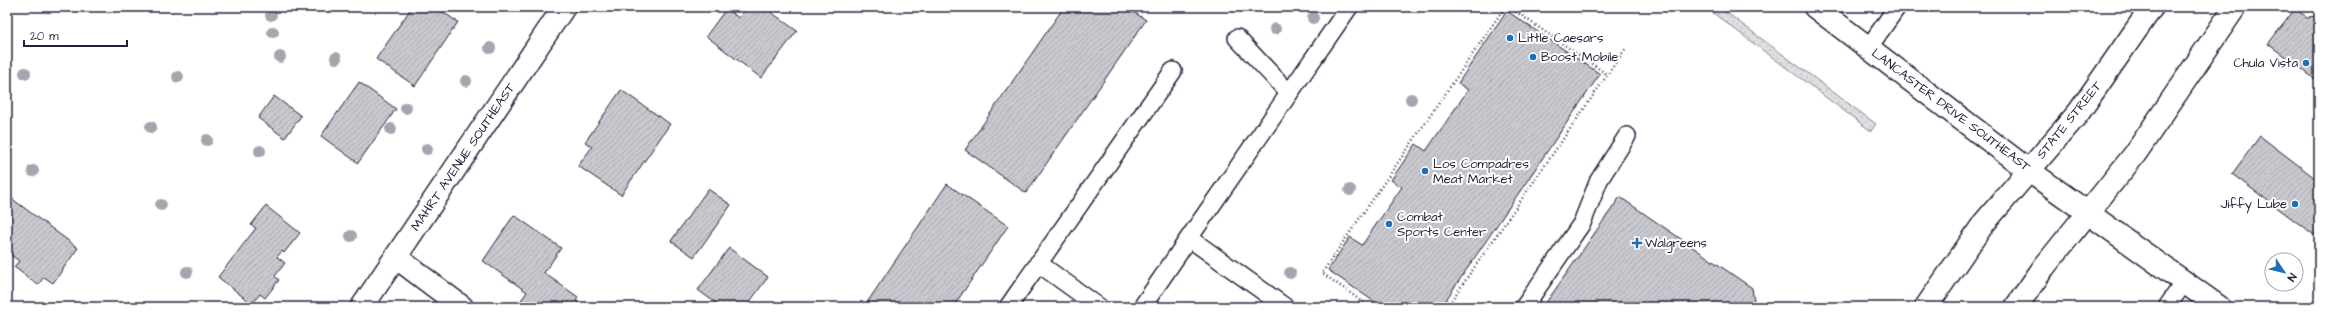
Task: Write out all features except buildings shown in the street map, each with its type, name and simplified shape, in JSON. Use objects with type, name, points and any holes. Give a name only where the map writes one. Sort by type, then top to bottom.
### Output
[{"type":"main road","name":"LANCASTER DRIVE SOUTHEAST","points":[[1815,7],[2028,170],[2219,307]]},
{"type":"main road","name":"STATE STREET","points":[[1926,307],[1984,223],[2079,112],[2152,7]]},
{"type":"main road","points":[[2016,307],[2044,267],[2135,154],[2235,7]]},
{"type":"main road","name":"MAHRT AVENUE SOUTHEAST","points":[[362,307],[396,258],[555,10]]},
{"type":"main road","points":[[396,258],[462,307]]},
{"type":"lane","points":[[1142,307],[1349,7]]},
{"type":"lane","points":[[1869,47],[1897,7]]},
{"type":"lane","points":[[1237,38],[1289,93]]},
{"type":"lane","points":[[1008,307],[1173,71]]},
{"type":"lane","points":[[1524,307],[1582,223],[1599,180],[1628,136]]},
{"type":"lane","points":[[1189,238],[1285,307]]},
{"type":"lane","points":[[1038,264],[1099,307]]},
{"type":"lane","points":[[2167,307],[2184,282]]},
{"type":"path","points":[[1370,307],[1322,274],[1505,7]]},
{"type":"path","points":[[1509,7],[1608,75]]},
{"type":"path","points":[[1447,307],[1626,48]]},
{"type":"shaded area","points":[[1705,7],[1719,7],[1876,124],[1871,131]]},
{"type":"place","name":"Little Caesars","points":[[1510,38]]},
{"type":"place","name":"Boost Mobile","points":[[1533,57]]},
{"type":"place","name":"Chula Vista","points":[[2306,63]]},
{"type":"place","name":"Los Compadres Meat Market","points":[[1425,171]]},
{"type":"place","name":"Jiffy Lube","points":[[2295,204]]},
{"type":"place","name":"Combat Sports Center","points":[[1389,224]]},
{"type":"place","name":"Walgreens","points":[[1637,243]]}]
